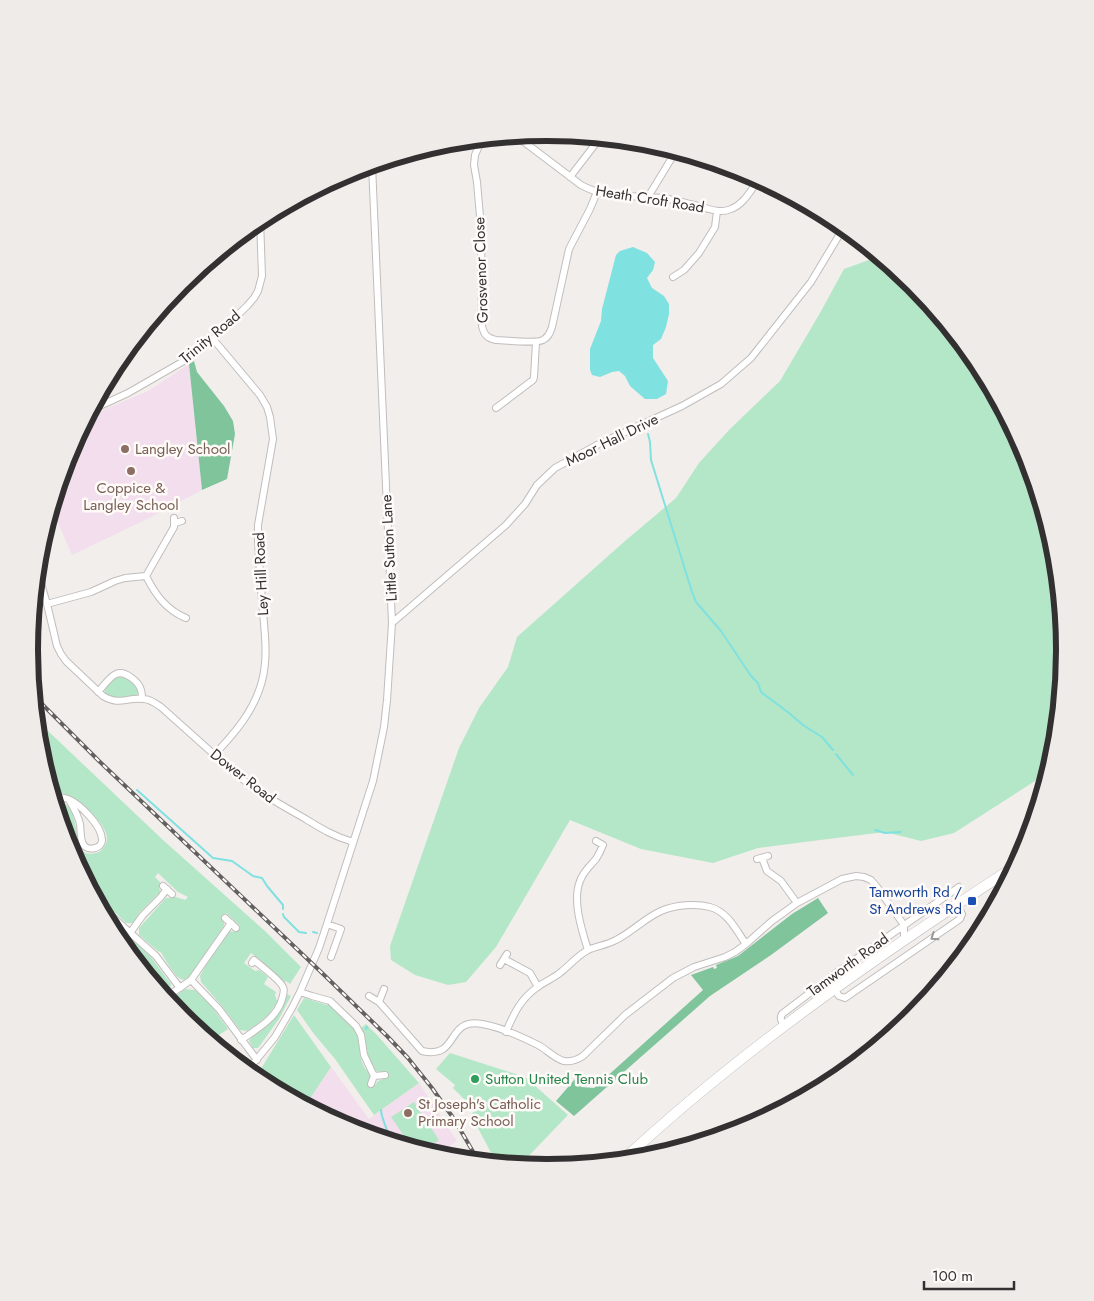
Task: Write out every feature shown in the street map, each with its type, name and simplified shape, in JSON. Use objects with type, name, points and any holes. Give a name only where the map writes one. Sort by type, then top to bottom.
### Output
[{"type":"main road","name":"Tamworth Road","points":[[631,1153],[716,1079],[834,989],[1006,872]]},
{"type":"street","name":"Heath Croft Road","points":[[524,142],[581,186],[596,192],[619,196],[674,200],[716,211],[725,211],[743,201],[754,186]]},
{"type":"street","points":[[570,177],[596,143]]},
{"type":"street","name":"Grosvenor Close","points":[[480,145],[475,155],[474,165],[481,228],[482,326],[489,339],[536,342]]},
{"type":"street","points":[[648,197],[672,157]]},
{"type":"street","name":"Little Sutton Lane","points":[[252,1066],[274,1037],[300,992],[327,924],[373,781],[384,727],[392,623],[372,172]]},
{"type":"street","points":[[495,408],[533,380],[536,342],[545,339],[550,332],[569,249],[590,209],[596,192]]},
{"type":"street","points":[[673,277],[684,270],[699,253],[714,227],[716,211]]},
{"type":"street","name":"Trinity Road","points":[[101,406],[128,393],[188,358],[213,339],[247,306],[258,291],[262,276],[260,230]]},
{"type":"street","name":"Moor Hall Drive","points":[[392,623],[506,525],[525,504],[537,485],[555,468],[597,445],[682,406],[720,384],[751,358],[811,282],[840,234]]},
{"type":"street","name":"Ley Hill Road","points":[[213,339],[260,395],[270,417],[272,439],[258,525],[266,648],[265,666],[262,682],[246,716],[231,737],[214,755]]},
{"type":"street","points":[[146,576],[174,527],[174,521],[182,521]]},
{"type":"street","points":[[47,604],[91,592],[125,578],[146,576]]},
{"type":"street","points":[[146,576],[157,596],[181,618]]},
{"type":"street","points":[[42,586],[55,637],[61,654],[66,661],[98,692],[109,700],[117,702],[142,698],[141,689],[135,681],[122,674],[114,675],[98,692]]},
{"type":"street","name":"Dower Road","points":[[142,698],[161,707],[243,780],[278,804],[327,833],[337,838],[354,842]]},
{"type":"street","points":[[60,797],[69,800],[97,824],[102,839],[102,843],[97,848],[91,849],[82,843],[80,823],[69,800]]},
{"type":"street","points":[[588,950],[578,914],[578,888],[583,874],[596,858],[603,845],[596,841]]},
{"type":"street","points":[[762,858],[767,871],[781,881],[797,903]]},
{"type":"street","points":[[369,996],[378,1002],[422,1051],[428,1053],[444,1049],[450,1043],[457,1030],[462,1026],[474,1023],[488,1025],[537,1044],[559,1059],[565,1061],[577,1060],[590,1050],[625,1015],[672,978],[694,967],[725,957],[746,944],[772,921],[797,903],[842,879],[856,876],[871,880],[878,887],[904,925],[904,940]]},
{"type":"street","name":"Tamworth Road","points":[[785,1026],[780,1020],[782,1014],[904,925],[949,889],[959,887]]},
{"type":"street","points":[[130,933],[143,915],[167,890]]},
{"type":"street","name":"Tamworth Road","points":[[834,989],[839,996],[845,998],[960,919],[962,914],[957,904]]},
{"type":"street","points":[[506,1032],[517,1008],[526,996],[561,972],[588,950],[615,941],[661,911],[691,905],[719,910],[725,914],[746,944]]},
{"type":"street","points":[[114,918],[156,956],[180,988]]},
{"type":"street","points":[[171,994],[191,980],[233,925],[225,918]]},
{"type":"street","points":[[327,924],[341,929],[331,957]]},
{"type":"street","points":[[904,925],[919,930]]},
{"type":"street","points":[[504,959],[530,973],[538,987]]},
{"type":"street","points":[[241,1040],[270,1019],[278,1009],[284,992],[282,985],[254,960],[252,963]]},
{"type":"street","points":[[191,980],[219,1009],[257,1060]]},
{"type":"street","points":[[378,1002],[384,989]]},
{"type":"street","points":[[300,992],[330,1001],[356,1026],[361,1035],[364,1055],[374,1076],[371,1084]]},
{"type":"street","points":[[374,1076],[385,1075]]},
{"type":"shaded area","name":"Coppice & Langley School","points":[[189,364],[202,490],[72,555],[56,517],[76,456],[90,425],[97,413],[148,391]]},
{"type":"shaded area","name":"St Joseph's Catholic Primary School","points":[[331,1067],[369,1119],[419,1083],[457,1141],[445,1149],[415,1143],[352,1121],[309,1100]]},
{"type":"green space","points":[[873,259],[907,290],[951,340],[971,367],[1004,425],[1018,456],[1039,519],[1047,551],[1055,617],[1055,684],[1052,717],[1040,778],[954,833],[921,841],[885,832],[820,840],[758,848],[713,863],[641,849],[570,820],[496,947],[466,982],[448,985],[415,975],[391,960],[390,946],[459,748],[479,708],[508,667],[517,637],[676,498],[699,463],[729,430],[780,381],[844,269]]},
{"type":"green space","points":[[194,361],[197,372],[224,406],[233,421],[235,434],[227,479],[202,490],[189,364]]},
{"type":"green space","points":[[120,676],[127,677],[139,688],[137,695],[121,699],[105,694],[105,689],[110,683]]},
{"type":"green space","points":[[48,731],[163,840],[266,932],[301,967],[290,984],[285,982],[251,953],[244,963],[255,971],[259,970],[268,977],[264,984],[276,992],[275,996],[278,1001],[265,1018],[247,1031],[240,1030],[201,982],[200,976],[206,965],[230,931],[235,932],[240,926],[226,913],[221,918],[224,926],[189,977],[183,980],[176,975],[160,951],[139,935],[139,928],[166,898],[173,896],[185,900],[188,897],[178,892],[158,873],[155,877],[161,883],[159,886],[160,892],[140,912],[133,923],[126,923],[105,903],[76,845],[62,803],[71,811],[75,821],[78,842],[82,850],[88,854],[99,852],[103,848],[107,840],[106,832],[92,813],[79,802],[58,792],[45,734]]},
{"type":"green space","points":[[818,898],[828,913],[771,955],[710,996],[574,1116],[556,1101],[575,1079],[581,1087],[594,1088],[703,990],[691,975],[713,967],[714,969],[717,968],[716,965],[738,956],[792,914]]},
{"type":"green space","points":[[120,928],[150,956],[171,984],[169,991],[143,961]]},
{"type":"green space","points":[[185,989],[195,990],[213,1008],[228,1029],[215,1037],[174,997]]},
{"type":"green space","points":[[286,994],[291,996],[279,1019],[258,1048],[253,1048],[249,1041],[250,1039],[272,1020],[283,1004]]},
{"type":"green space","points":[[304,998],[327,1005],[328,1003],[354,1028],[358,1036],[362,1062],[368,1072],[370,1071],[374,1085],[383,1077],[388,1077],[388,1073],[376,1071],[368,1059],[361,1028],[366,1024],[419,1083],[374,1115],[335,1059],[297,1010]]},
{"type":"green space","points":[[294,1015],[331,1067],[309,1100],[260,1071]]},
{"type":"green space","points":[[450,1053],[525,1077],[568,1115],[525,1159],[493,1157],[471,1115],[475,1110],[453,1088],[455,1085],[436,1069]]},
{"type":"green space","points":[[414,1102],[439,1140],[430,1146],[407,1141],[391,1117]]},
{"type":"water","points":[[633,247],[647,253],[655,262],[653,270],[647,278],[652,288],[664,296],[669,304],[666,327],[661,339],[653,345],[653,358],[668,381],[666,394],[657,399],[645,399],[630,386],[625,376],[619,371],[600,377],[592,375],[590,370],[590,349],[601,321],[602,309],[616,255],[620,251]]},
{"type":"waterway","points":[[648,434],[651,460],[696,602],[721,631],[751,676],[758,683],[761,692],[803,725],[822,737],[833,750]]},
{"type":"waterway","points":[[836,754],[853,775]]},
{"type":"waterway","points":[[137,790],[213,858],[232,861],[253,876],[262,878],[283,905],[283,909]]},
{"type":"waterway","points":[[875,830],[885,833],[901,832]]},
{"type":"waterway","points":[[283,914],[299,932],[306,933]]},
{"type":"waterway","points":[[313,932],[317,933]]},
{"type":"waterway","points":[[381,1110],[389,1135]]},
{"type":"railway","points":[[41,703],[99,761],[387,1036],[432,1088],[454,1119],[475,1155]]},
{"type":"place","name":"Langley School","points":[[125,449]]},
{"type":"place","name":"Coppice & Langley School","points":[[131,471]]},
{"type":"place","name":"Tamworth Rd / St Andrews Rd","points":[[972,901]]},
{"type":"place","name":"Sutton United Tennis Club","points":[[475,1079]]},
{"type":"place","name":"St Joseph's Catholic Primary School","points":[[408,1113]]}]
